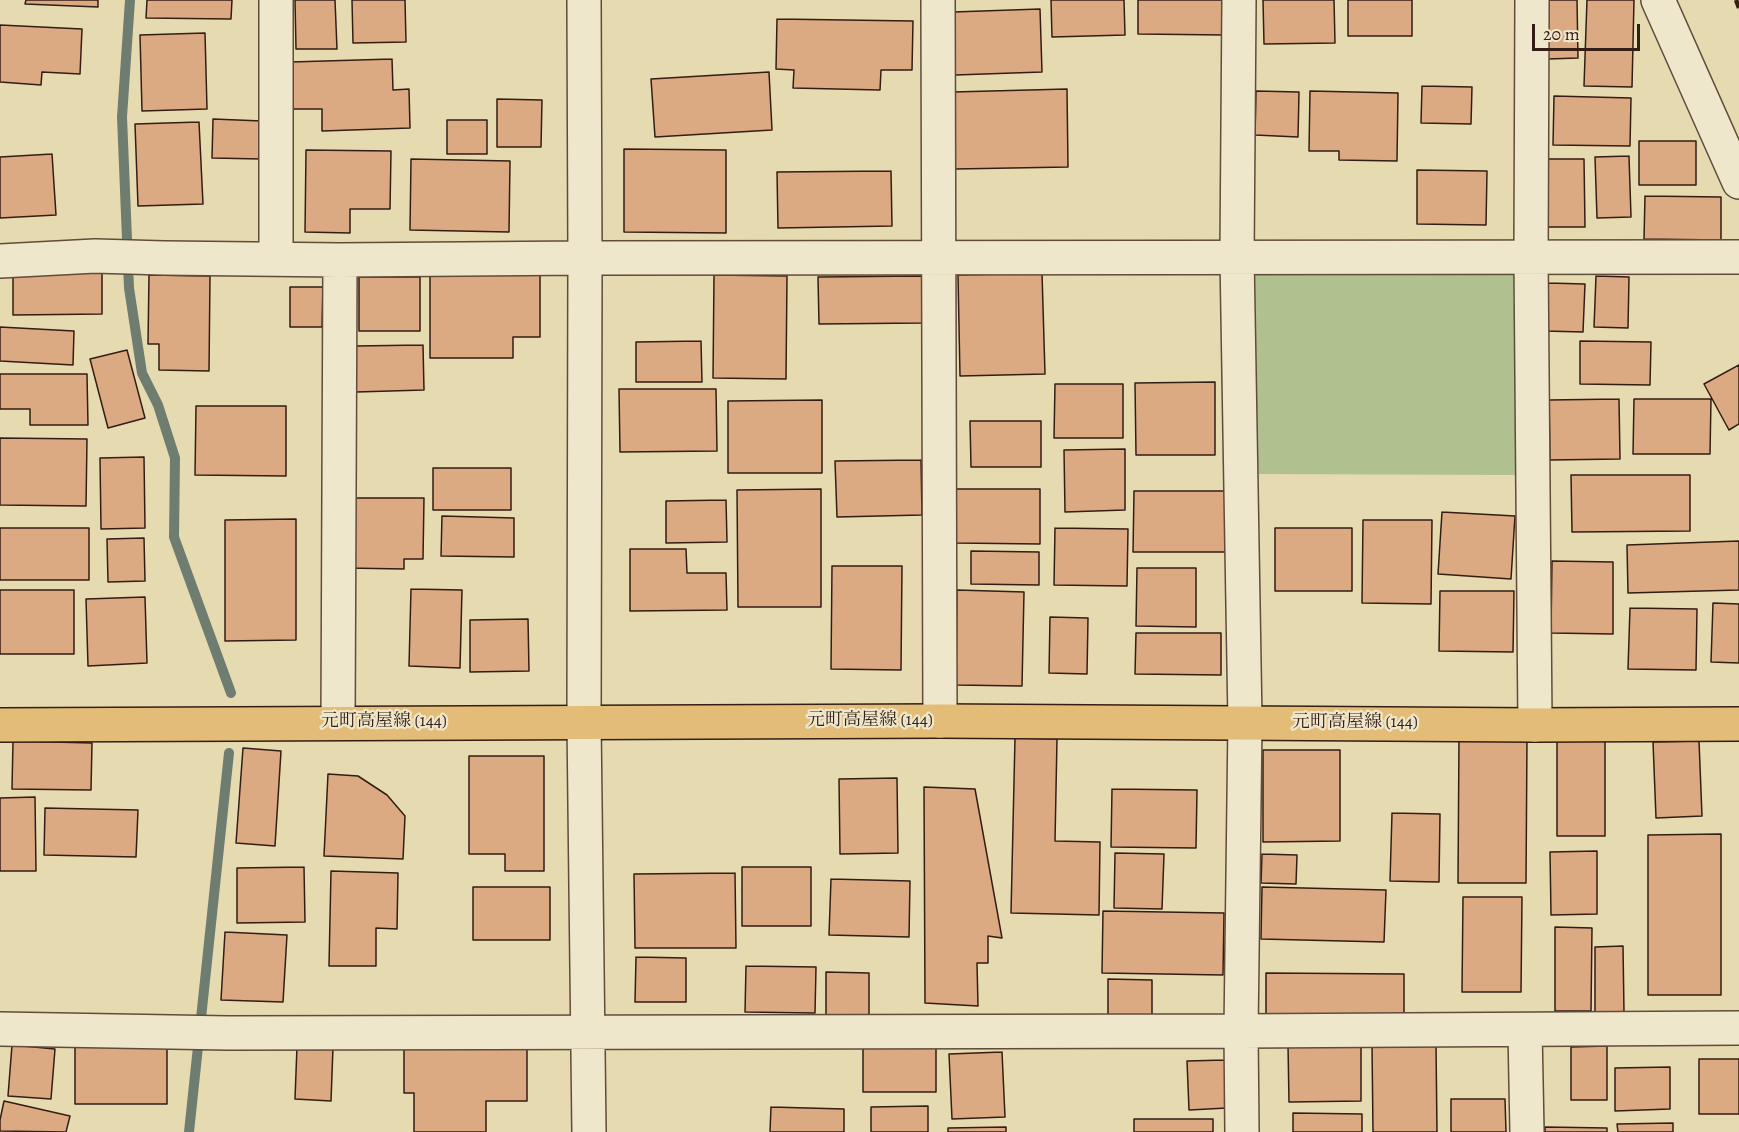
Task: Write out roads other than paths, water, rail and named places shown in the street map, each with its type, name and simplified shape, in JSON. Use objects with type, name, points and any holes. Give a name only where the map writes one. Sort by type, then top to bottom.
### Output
[{"type":"main road","name":"元町高屋線 (144)","points":[[0,725],[940,721],[1739,724]]},
{"type":"street","points":[[276,0],[276,259]]},
{"type":"street","points":[[584,0],[584,722],[589,1132]]},
{"type":"street","points":[[938,0],[940,721]]},
{"type":"street","points":[[1239,0],[1237,256],[1245,722],[1242,1132]]},
{"type":"street","points":[[1532,0],[1531,257],[1535,725]]},
{"type":"street","points":[[1658,0],[1739,182]]},
{"type":"street","points":[[0,261],[95,256],[340,260],[1237,256],[1739,257]]},
{"type":"street","points":[[338,722],[340,260]]},
{"type":"street","points":[[0,1029],[228,1033],[1739,1028]]},
{"type":"street","points":[[1525,1030],[1527,1132]]},
{"type":"waterway","points":[[130,0],[122,117],[129,288],[142,373],[158,405],[175,458],[174,537],[231,693]]},
{"type":"waterway","points":[[189,1132],[229,753]]},
{"type":"railway","points":[[1736,0],[1739,8]]}]
